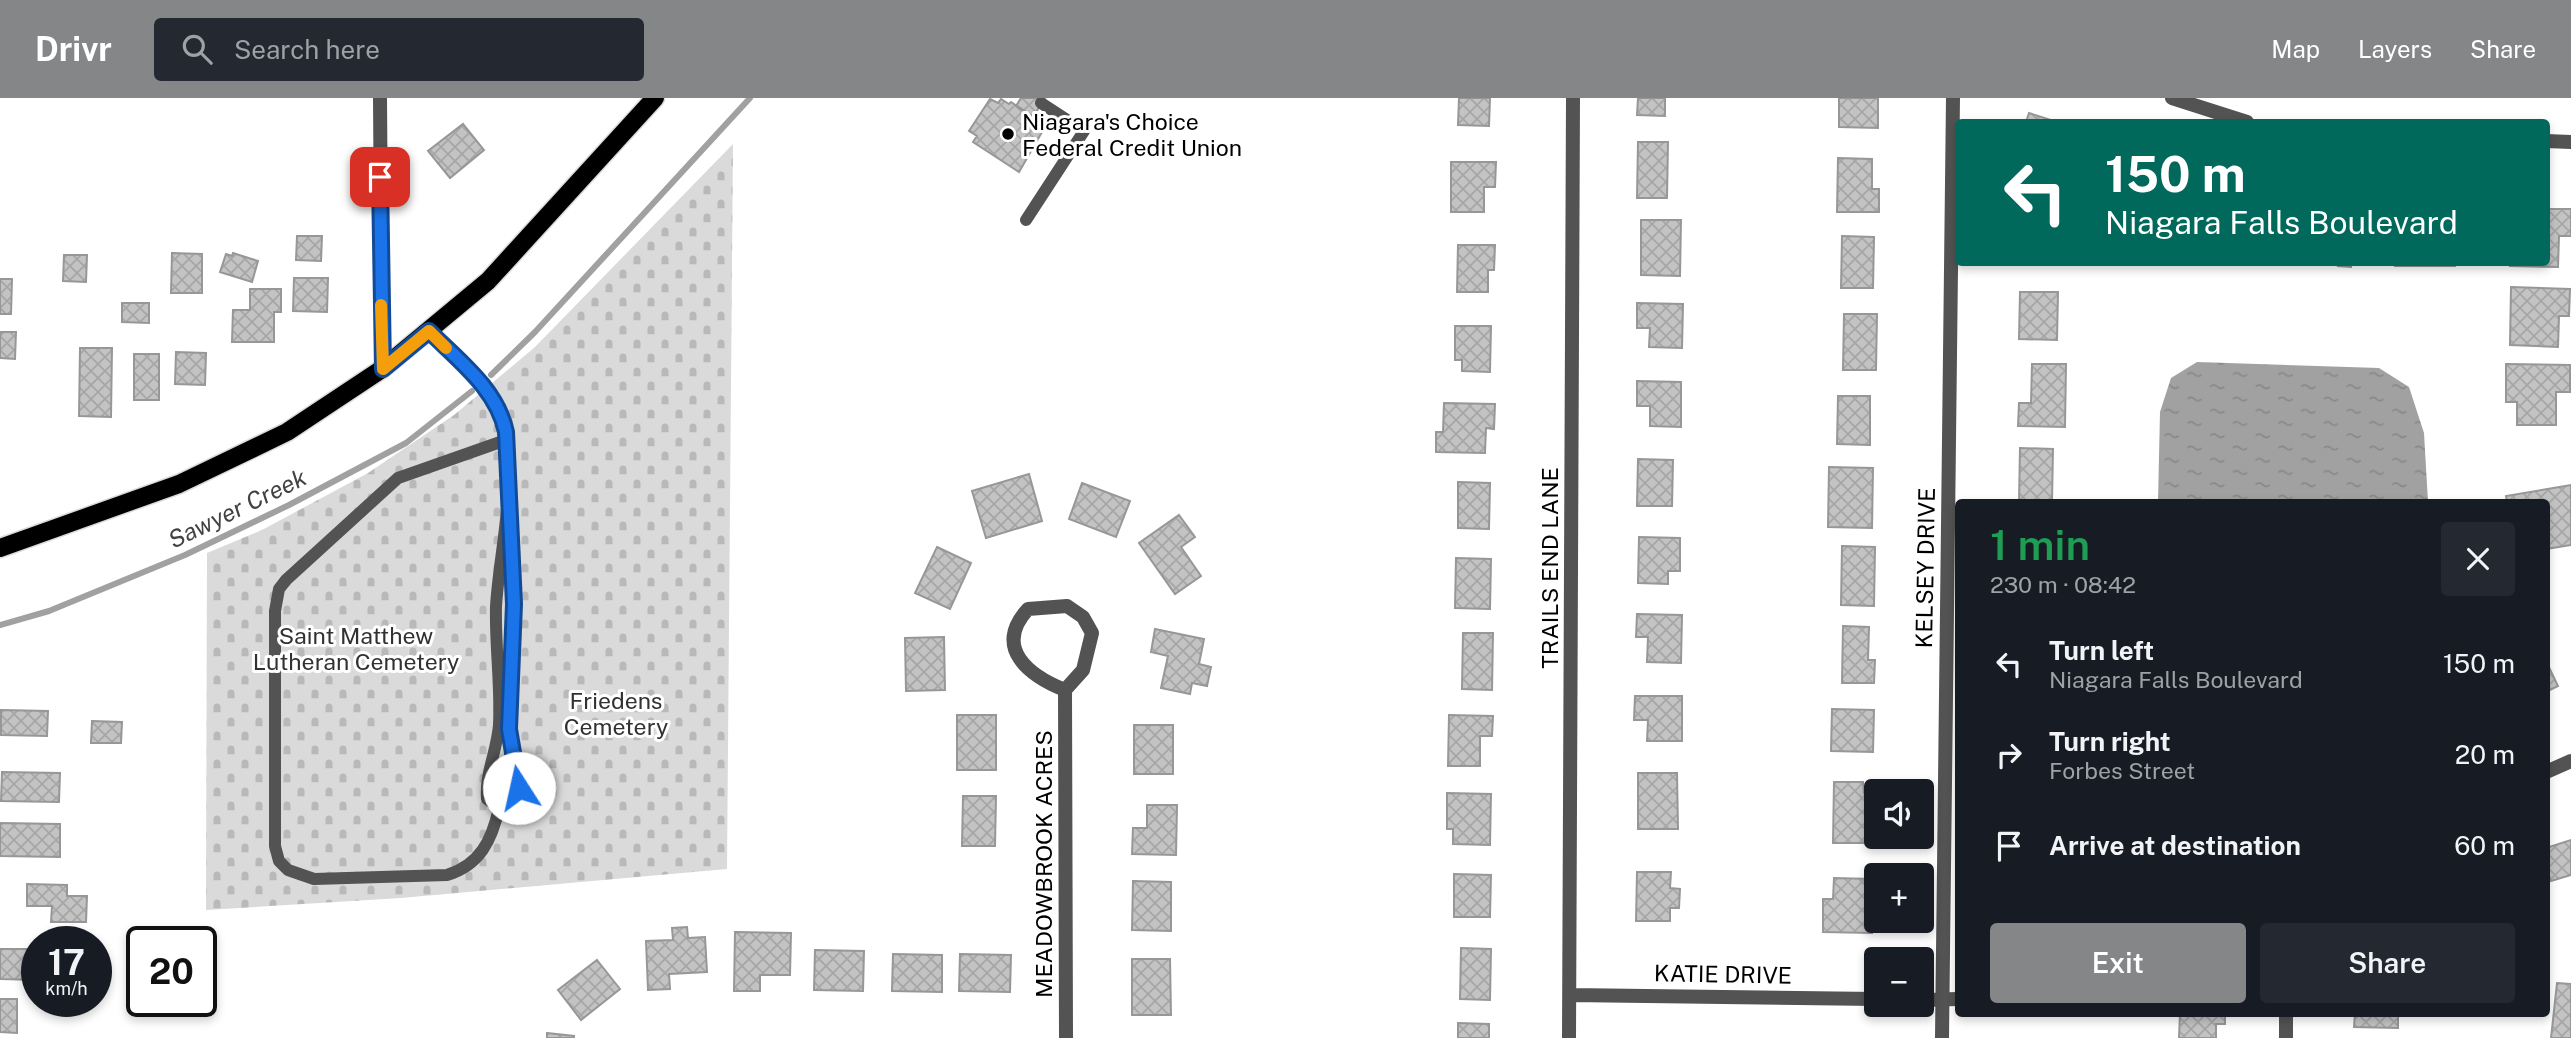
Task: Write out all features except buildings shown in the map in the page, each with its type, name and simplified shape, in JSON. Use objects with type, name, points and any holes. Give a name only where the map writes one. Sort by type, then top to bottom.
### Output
[{"type":"main road","points":[[0,548],[179,484],[287,432],[383,369],[488,281],[655,98]]},
{"type":"street","points":[[380,98],[383,369]]},
{"type":"street","name":"TRAILS END LANE","points":[[1569,1038],[1573,98]]},
{"type":"street","name":"KELSEY DRIVE","points":[[1942,1038],[1953,98]]},
{"type":"street","points":[[2172,98],[2237,119]]},
{"type":"street","points":[[2550,141],[2571,142]]},
{"type":"street","points":[[1067,606],[1083,617],[1092,633],[1083,670],[1065,690],[1040,680],[1020,663],[1013,641],[1020,618],[1028,609],[1067,606]]},
{"type":"street","name":"MEADOWBROOK ACRES","points":[[1065,690],[1066,1038]]},
{"type":"street","points":[[2550,770],[2571,761]]},
{"type":"street","name":"KATIE DRIVE","points":[[1570,995],[1864,999]]},
{"type":"street","points":[[1934,1000],[1955,999]]},
{"type":"street","points":[[2286,1017],[2287,1038]]},
{"type":"lane","points":[[1026,220],[1084,131],[1041,103]]},
{"type":"lane","points":[[429,331],[495,400],[502,413],[506,440],[514,604],[509,729],[519,788],[512,806],[499,808],[487,799],[486,785],[498,728],[496,603],[508,500]]},
{"type":"lane","points":[[499,808],[484,850],[460,871],[447,875],[314,879],[288,870],[279,861],[275,846],[275,611],[279,589],[286,580],[386,486],[409,474],[506,440]]},
{"type":"green space","points":[[733,144],[727,869],[401,898],[206,910],[207,553],[262,530],[368,473],[454,415],[535,347]]},
{"type":"water","points":[[2197,362],[2379,368],[2409,387],[2424,433],[2428,499],[2158,499],[2160,412],[2171,378]]},
{"type":"waterway","name":"Sawyer Creek","points":[[491,375],[535,332],[750,98]]},
{"type":"waterway","name":"Sawyer Creek","points":[[0,625],[49,611],[185,555],[289,505],[406,443],[472,391]]},
{"type":"slow traffic","points":[[381,305],[383,369],[429,331],[446,348]]},
{"type":"place","name":"Niagara's Choice Federal Credit Union","points":[[1008,134]]},
{"type":"route","points":[[380,177],[383,369],[429,331],[487,390],[502,413],[506,432],[514,604],[509,729],[519,788]]},
{"type":"park label","name":"Saint Matthew Lutheran Cemetery","points":[[356,648]]},
{"type":"park label","name":"Friedens Cemetery","points":[[616,713]]}]
